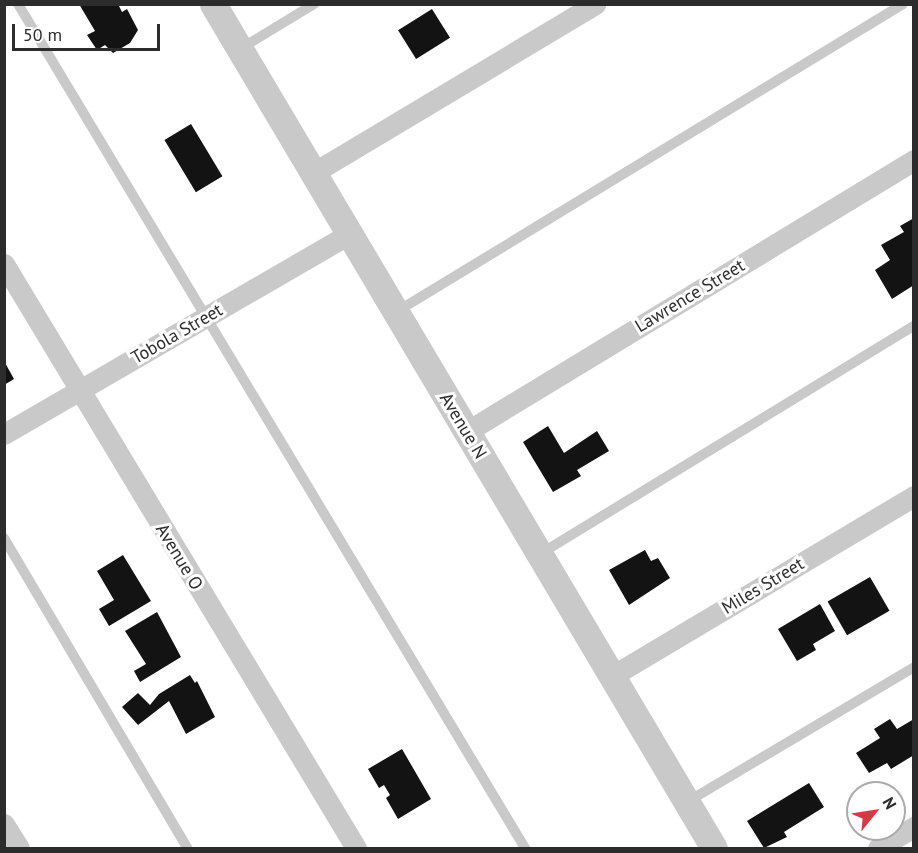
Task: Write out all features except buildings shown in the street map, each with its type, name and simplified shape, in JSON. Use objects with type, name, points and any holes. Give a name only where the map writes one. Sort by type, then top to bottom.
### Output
[{"type":"street","name":"Avenue N","points":[[213,4],[687,803],[706,846]]},
{"type":"street","points":[[313,173],[596,4]]},
{"type":"street","name":"Lawrence Street","points":[[466,432],[914,160]]},
{"type":"street","name":"Tobola Street","points":[[4,434],[349,234]]},
{"type":"street","name":"Avenue O","points":[[4,264],[356,849]]},
{"type":"street","name":"Miles Street","points":[[612,676],[914,496]]},
{"type":"street","points":[[4,824],[19,849]]},
{"type":"street","points":[[878,849],[914,827]]},
{"type":"lane","points":[[18,4],[525,849]]},
{"type":"lane","points":[[239,49],[314,4]]},
{"type":"lane","points":[[396,312],[903,4]]},
{"type":"lane","points":[[539,554],[914,326]]},
{"type":"lane","points":[[4,538],[187,849]]},
{"type":"lane","points":[[687,803],[914,667]]}]
